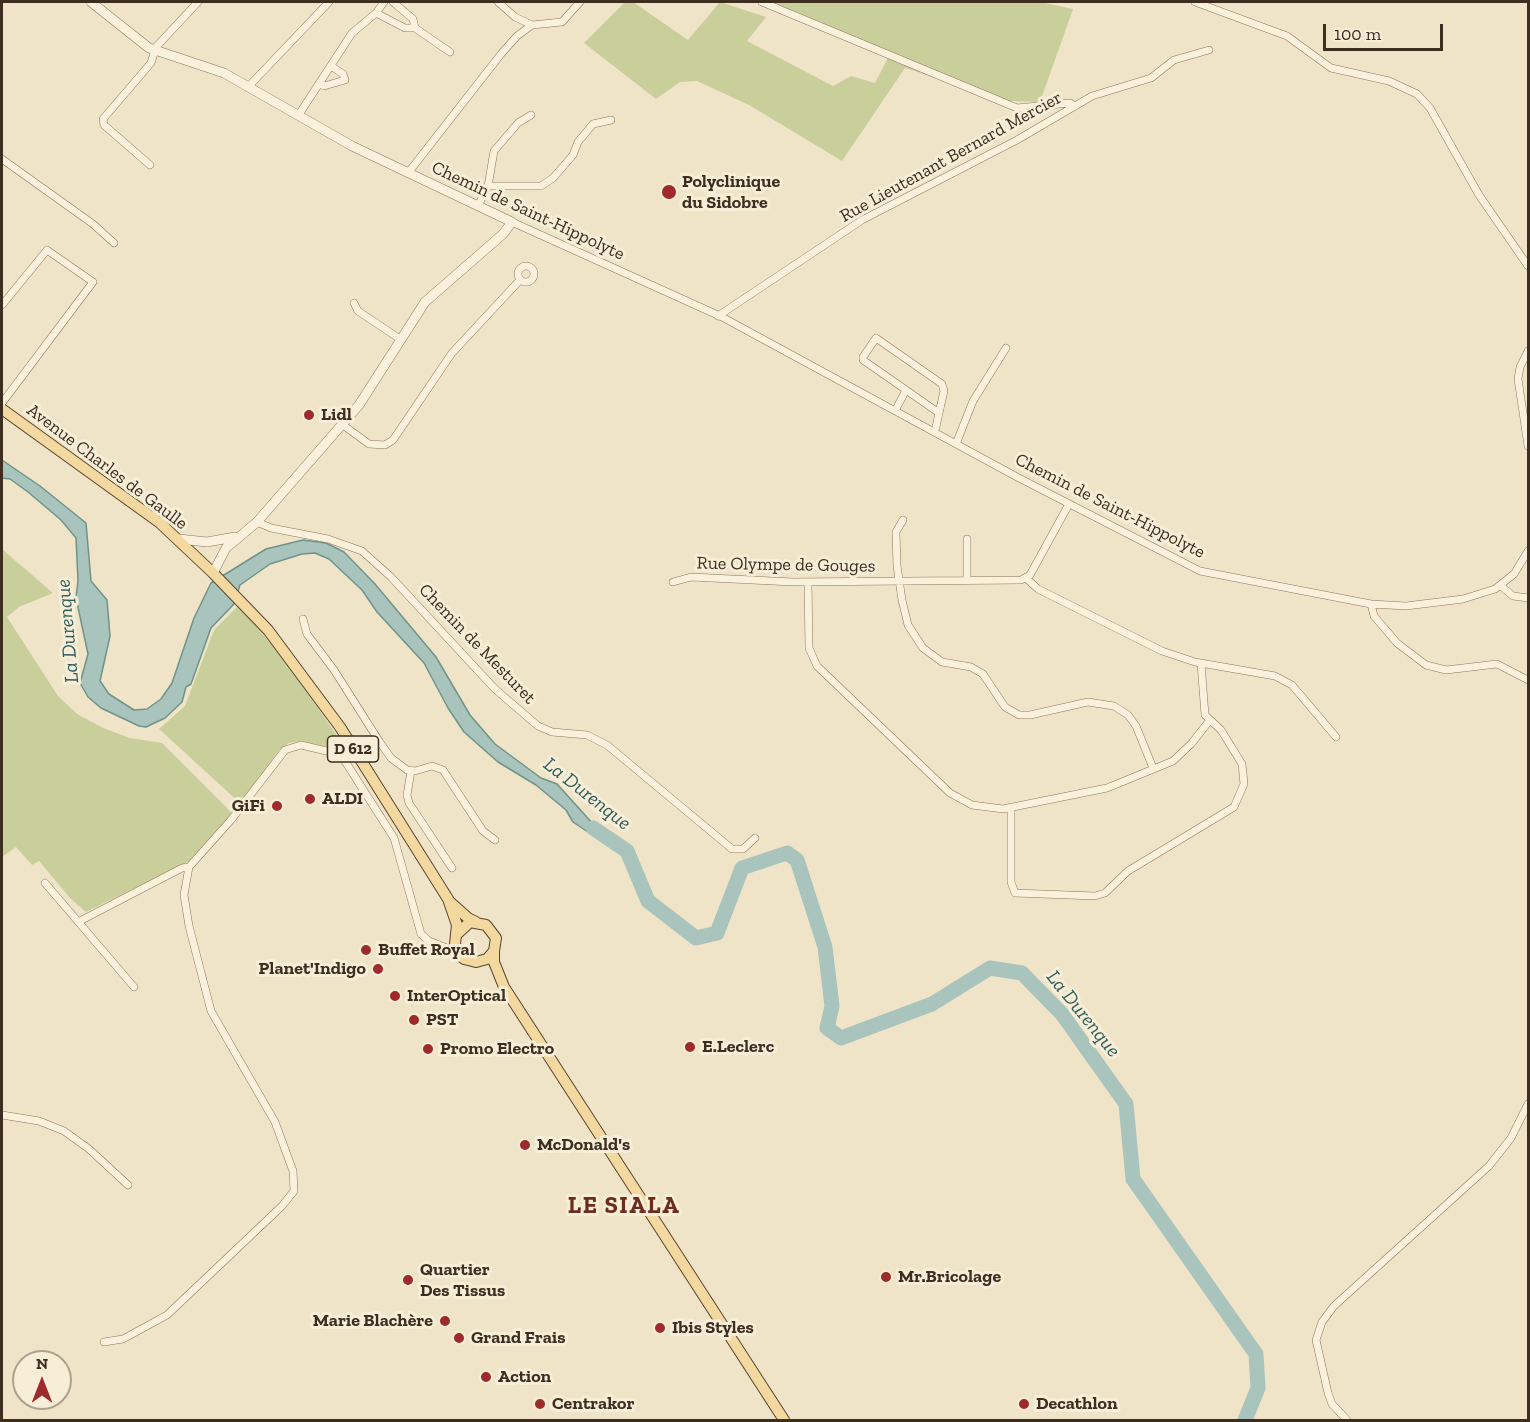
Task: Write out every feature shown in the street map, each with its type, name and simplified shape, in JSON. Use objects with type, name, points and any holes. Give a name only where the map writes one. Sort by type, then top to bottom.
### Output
[{"type":"main road","name":"Avenue Charles de Gaulle","points":[[2,409],[150,516],[179,539],[216,575]]},
{"type":"main road","name":"D 612","points":[[216,575],[246,606],[299,670],[357,755],[448,899],[457,925],[457,935]]},
{"type":"main road","name":"D 612","points":[[448,899],[468,918],[476,922]]},
{"type":"main road","points":[[504,987],[494,962],[494,933],[486,925],[476,922],[465,925],[457,935],[458,953],[464,959],[476,962],[487,969],[504,987],[784,1420]]},
{"type":"main road","points":[[476,962],[487,959],[494,951]]},
{"type":"street","name":"Chemin de Saint-Hippolyte","points":[[91,2],[135,39],[155,51],[216,70],[408,173],[718,316],[1068,504],[1200,571],[1371,604],[1406,606],[1480,595],[1501,586]]},
{"type":"street","points":[[150,165],[102,122],[151,63],[155,51],[198,2]]},
{"type":"street","points":[[248,87],[329,2]]},
{"type":"street","points":[[298,116],[352,33],[375,14],[384,2]]},
{"type":"street","points":[[393,2],[413,19],[415,28]]},
{"type":"street","points":[[498,2],[515,17],[532,25]]},
{"type":"street","points":[[408,173],[517,36],[532,25],[562,22],[580,2]]},
{"type":"street","points":[[762,2],[1017,108],[1070,103],[1075,106]]},
{"type":"street","points":[[1195,2],[1287,36],[1331,68],[1389,81],[1417,94],[1430,108],[1479,195],[1528,267]]},
{"type":"street","points":[[375,14],[405,28],[415,28],[450,52]]},
{"type":"street","points":[[515,17],[517,36]]},
{"type":"street","name":"Rue Lieutenant Bernard Mercier","points":[[718,316],[862,220],[1017,140],[1109,88],[1151,78],[1178,58],[1209,50]]},
{"type":"street","points":[[320,84],[324,86],[345,80],[344,74],[331,66]]},
{"type":"street","points":[[478,206],[488,186],[494,151],[518,123],[531,116]]},
{"type":"street","points":[[488,186],[541,186],[553,178],[573,155],[578,142],[593,124],[611,120]]},
{"type":"street","points":[[2,160],[93,224],[114,243]]},
{"type":"street","points":[[216,575],[221,555],[237,536],[257,522],[367,395],[425,302],[503,234],[512,222]]},
{"type":"street","points":[[2,306],[44,251],[50,251],[91,279],[93,286],[2,403]]},
{"type":"street","points":[[343,425],[369,444],[385,445],[393,440],[457,346],[520,280]]},
{"type":"street","points":[[354,303],[358,311],[400,339]]},
{"type":"street","points":[[934,432],[939,413],[944,391],[942,384],[876,338],[863,357],[864,360],[939,413]]},
{"type":"street","points":[[956,444],[973,401],[1006,348]]},
{"type":"street","points":[[1528,351],[1520,367],[1518,388],[1528,446]]},
{"type":"street","points":[[895,411],[908,391]]},
{"type":"street","points":[[1068,504],[1027,579],[1038,589],[1162,651],[1201,663],[1275,676],[1292,686],[1336,736]]},
{"type":"street","name":"Rue Olympe de Gouges","points":[[899,582],[896,532],[903,520]]},
{"type":"street","name":"Chemin de Mesturet","points":[[257,522],[271,528],[327,539],[363,551],[380,565],[495,690],[538,726],[552,732],[587,735],[607,745],[732,849],[743,849],[755,838]]},
{"type":"street","points":[[179,539],[207,542],[237,536]]},
{"type":"street","points":[[967,539],[967,580]]},
{"type":"street","points":[[1528,551],[1514,574],[1501,586],[1513,596],[1528,598]]},
{"type":"street","name":"Rue Olympe de Gouges","points":[[673,582],[691,577],[808,582],[1027,579]]},
{"type":"street","points":[[808,582],[809,648],[813,660],[950,793],[980,807],[1011,807],[1100,789],[1173,761],[1191,744],[1210,720]]},
{"type":"street","points":[[899,582],[908,625],[917,642],[930,655],[942,662],[971,667],[980,672],[990,682],[1005,707],[1019,715],[1030,715],[1088,702],[1114,706],[1128,715],[1136,726],[1153,768]]},
{"type":"street","points":[[1371,604],[1374,616],[1397,643],[1426,665],[1446,670],[1497,664],[1528,680]]},
{"type":"street","points":[[303,620],[307,634],[334,670],[394,762],[411,771],[432,766],[443,770],[483,831],[495,840]]},
{"type":"street","points":[[1011,807],[1011,882],[1015,893],[1085,896],[1105,893],[1128,871],[1234,807],[1244,784],[1242,764],[1221,730],[1205,715],[1201,663]]},
{"type":"street","points":[[357,755],[379,741]]},
{"type":"street","points":[[104,1342],[123,1339],[167,1315],[292,1195],[295,1185],[288,1154],[275,1122],[216,1022],[208,1004],[185,905],[189,867],[244,804],[281,753],[296,745],[334,753],[343,758],[394,838],[421,934],[458,953]]},
{"type":"street","points":[[411,771],[407,795],[409,803],[453,868]]},
{"type":"street","points":[[78,922],[182,868],[189,867]]},
{"type":"street","points":[[45,884],[134,987]]},
{"type":"street","points":[[434,942],[457,935]]},
{"type":"street","points":[[1347,1420],[1332,1404],[1328,1394],[1316,1340],[1322,1322],[1334,1306],[1490,1166],[1511,1138],[1528,1104]]},
{"type":"street","points":[[2,1115],[39,1121],[64,1131],[89,1149],[128,1185]]},
{"type":"green space","points":[[625,2],[633,2],[688,40],[720,2],[766,17],[747,41],[833,86],[851,76],[875,83],[891,52],[768,2],[1041,2],[1073,9],[1040,102],[1010,101],[905,68],[842,161],[749,105],[697,81],[680,82],[656,99],[584,43]]},
{"type":"green space","points":[[2,549],[53,593],[19,607],[7,617],[58,696],[77,714],[103,728],[130,738],[162,743],[232,813],[188,862],[86,912],[71,899],[39,861],[32,865],[16,847],[2,857]]},
{"type":"green space","points":[[239,605],[295,673],[337,736],[338,743],[333,748],[300,741],[289,743],[279,750],[241,804],[159,729],[185,706],[214,630]]},
{"type":"water","points":[[2,460],[40,486],[86,523],[91,581],[107,600],[110,636],[100,681],[109,694],[134,710],[147,709],[161,699],[172,683],[194,618],[211,583],[266,549],[303,540],[326,543],[344,552],[375,584],[436,657],[470,715],[495,744],[541,778],[557,784],[594,825],[613,840],[588,832],[573,822],[566,810],[536,785],[498,762],[464,732],[448,708],[424,663],[377,612],[362,590],[329,559],[315,553],[302,554],[270,564],[240,585],[234,604],[211,628],[191,684],[186,687],[182,702],[165,718],[146,727],[139,726],[101,708],[88,697],[80,683],[88,654],[76,598],[78,581],[76,538],[61,520],[28,492],[10,479],[2,478]]},
{"type":"waterway","name":"La Durenque","points":[[593,828],[627,851],[648,901],[696,938],[717,933],[742,868],[787,853],[797,860],[825,947],[832,1006],[827,1028],[841,1038],[932,1004],[990,968],[1022,973],[1062,1014],[1126,1104],[1133,1179],[1256,1354],[1258,1388],[1245,1420]]},
{"type":"place","name":"Polyclinique du Sidobre","points":[[669,192]]},
{"type":"place","name":"Lidl","points":[[309,415]]},
{"type":"place","name":"ALDI","points":[[310,799]]},
{"type":"place","name":"GiFi","points":[[277,806]]},
{"type":"place","name":"Buffet Royal","points":[[366,950]]},
{"type":"place","name":"Planet'Indigo","points":[[378,969]]},
{"type":"place","name":"InterOptical","points":[[395,996]]},
{"type":"place","name":"PST","points":[[414,1020]]},
{"type":"place","name":"E.Leclerc","points":[[690,1047]]},
{"type":"place","name":"Promo Electro","points":[[428,1049]]},
{"type":"place","name":"McDonald's","points":[[525,1145]]},
{"type":"place","name":"Mr.Bricolage","points":[[886,1277]]},
{"type":"place","name":"Quartier Des Tissus","points":[[408,1280]]},
{"type":"place","name":"Marie Blachère","points":[[445,1321]]},
{"type":"place","name":"Ibis Styles","points":[[660,1328]]},
{"type":"place","name":"Grand Frais","points":[[459,1338]]},
{"type":"place","name":"Action","points":[[486,1377]]},
{"type":"place","name":"Centrakor","points":[[540,1404]]},
{"type":"place","name":"Decathlon","points":[[1024,1404]]},
{"type":"district","name":"LE SIALA","points":[[624,1206]]}]
